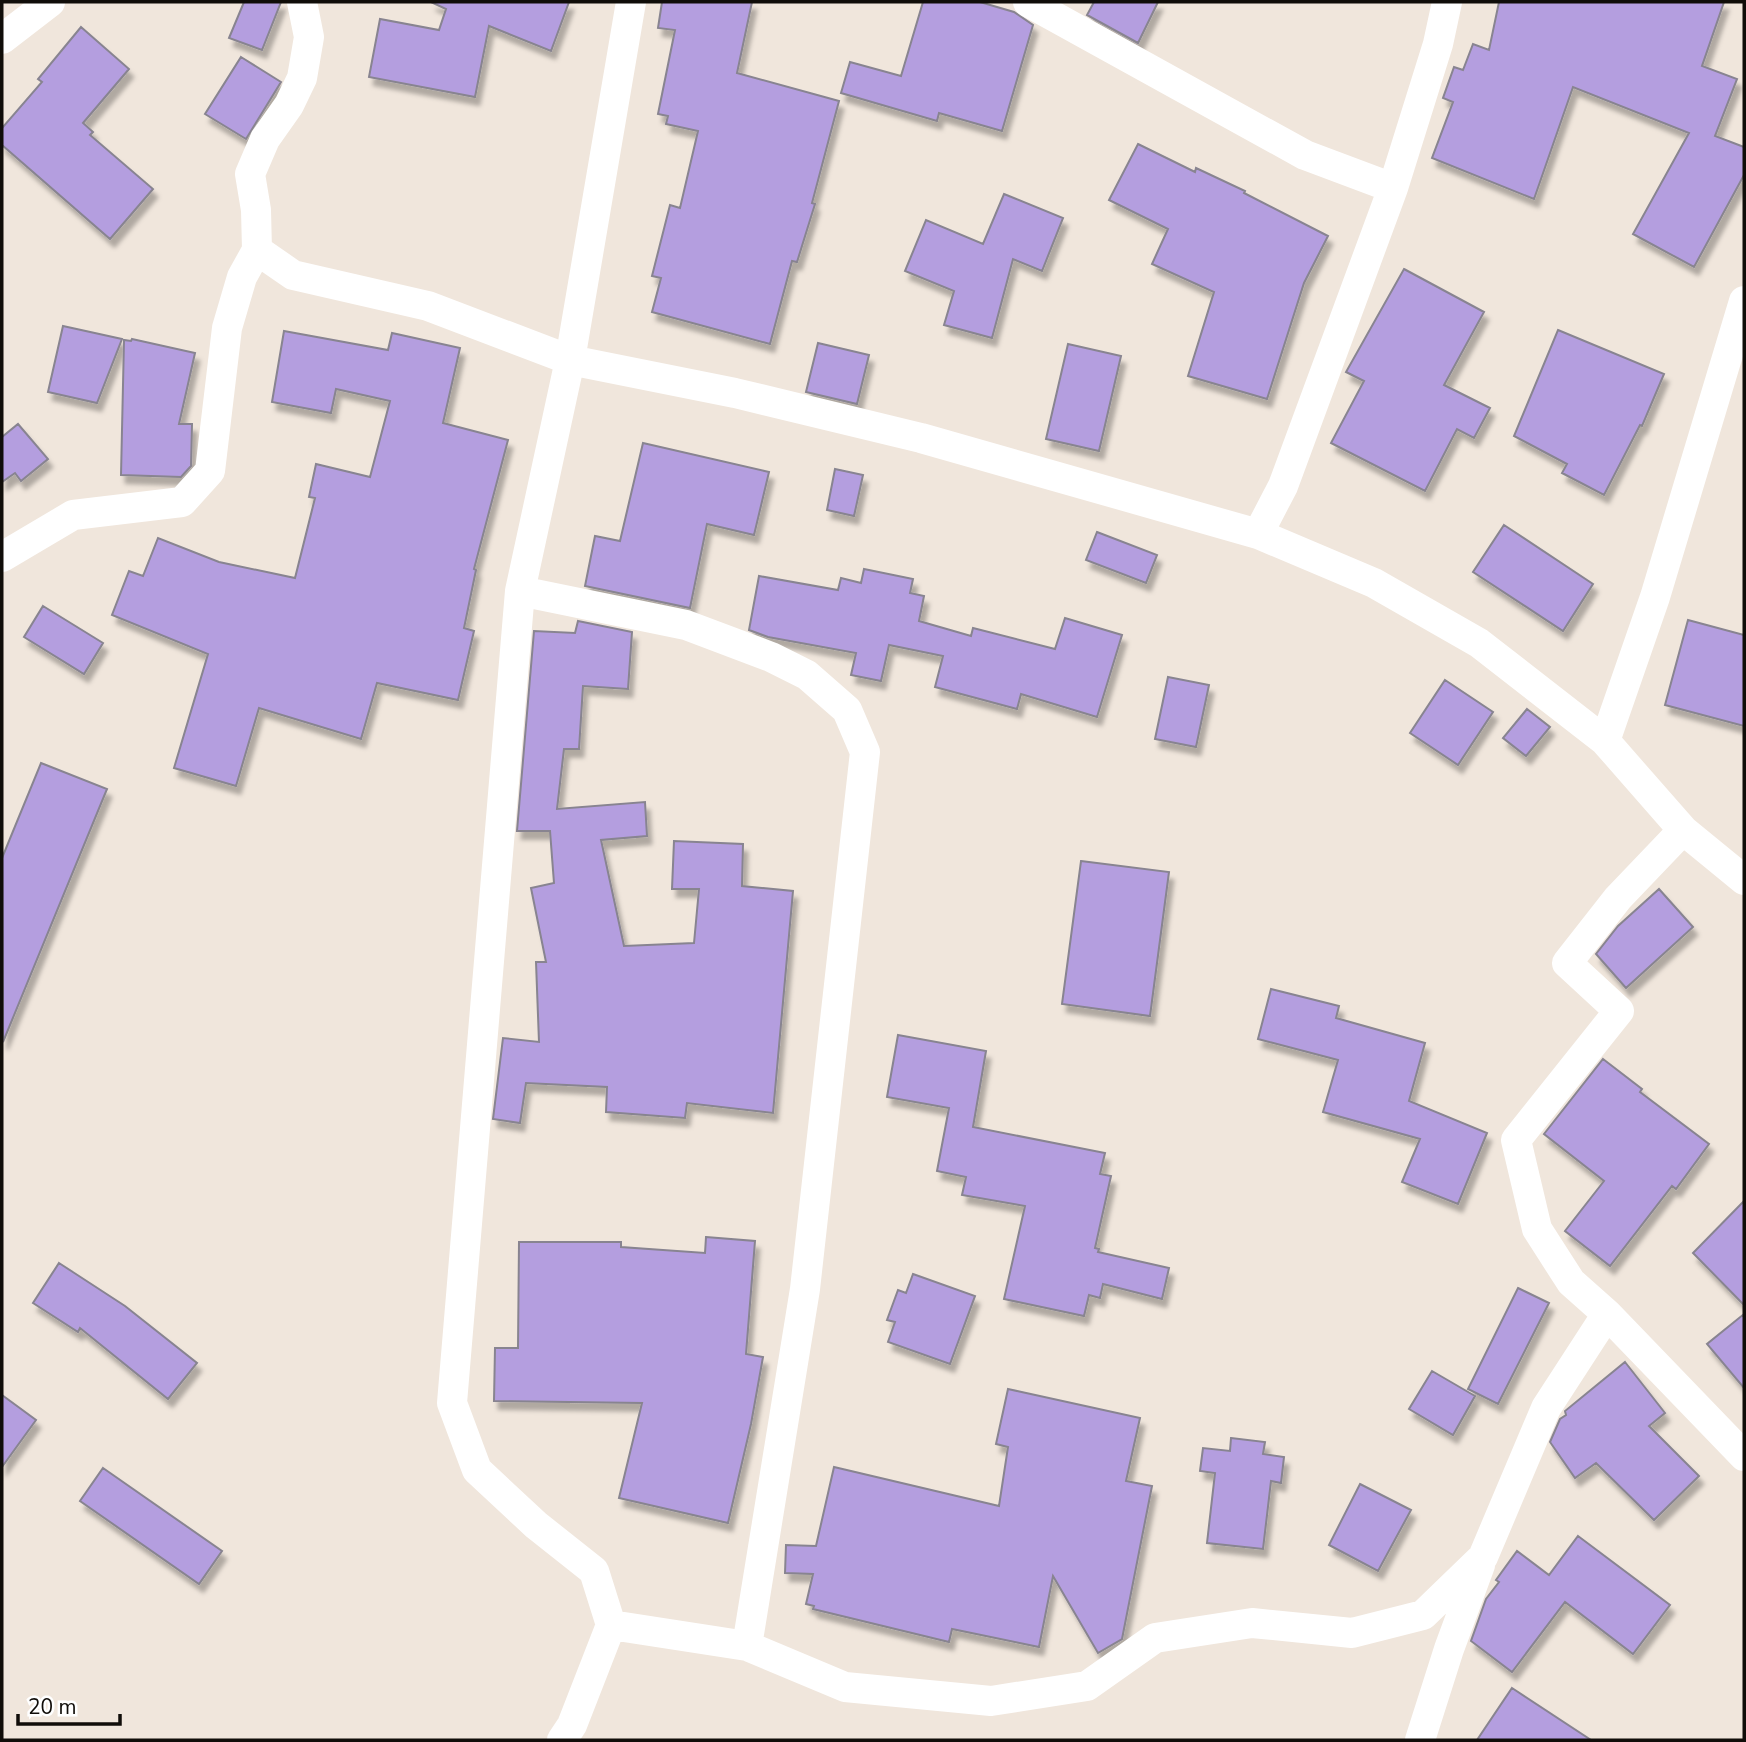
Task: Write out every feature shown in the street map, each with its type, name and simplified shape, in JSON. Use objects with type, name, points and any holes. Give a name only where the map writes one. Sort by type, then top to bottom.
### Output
[{"type":"street","points":[[2,39],[50,2]]},
{"type":"street","points":[[2,557],[73,515],[182,502],[209,471],[227,327],[242,277],[257,250],[256,210],[250,174],[265,139],[289,105],[302,78],[309,37],[302,2]]},
{"type":"street","points":[[562,1740],[572,1726],[611,1625],[594,1571],[536,1525],[477,1470],[452,1403],[520,591],[570,360],[631,2]]},
{"type":"street","points":[[1028,2],[1305,155],[1393,188]]},
{"type":"street","points":[[1258,534],[1283,486],[1393,188],[1438,44],[1447,2]]},
{"type":"street","points":[[257,250],[293,275],[428,306],[570,360],[735,393],[920,438],[1258,534],[1374,583],[1479,643],[1605,741],[1683,830],[1744,880]]},
{"type":"street","points":[[1605,741],[1655,597],[1744,301]]},
{"type":"street","points":[[520,591],[686,625],[771,657],[807,676],[846,709],[865,752],[805,1289],[747,1646]]},
{"type":"street","points":[[1683,830],[1618,898],[1567,962],[1619,1011],[1516,1140],[1537,1229],[1571,1282],[1607,1314],[1744,1455]]},
{"type":"street","points":[[1420,1740],[1449,1649],[1483,1557],[1545,1408],[1607,1314]]},
{"type":"street","points":[[611,1625],[747,1646],[845,1687],[991,1701],[1087,1686],[1155,1638],[1252,1623],[1352,1633],[1423,1615],[1483,1557]]},
{"type":"building","points":[[244,2],[281,2],[262,50],[229,38]]},
{"type":"building","points":[[431,2],[569,2],[551,51],[489,26],[475,97],[369,77],[380,19],[439,30],[446,9]]},
{"type":"building","points":[[662,2],[752,2],[737,73],[839,101],[812,203],[815,204],[797,262],[792,261],[770,344],[652,312],[661,278],[652,276],[670,205],[680,208],[698,131],[666,124],[668,116],[658,114],[675,30],[658,28]]},
{"type":"building","points":[[923,2],[980,2],[1014,12],[1033,25],[1002,131],[939,113],[937,121],[841,93],[850,62],[901,76]]},
{"type":"building","points":[[1094,2],[1158,2],[1138,43],[1087,15]]},
{"type":"building","points":[[1499,2],[1724,2],[1702,66],[1737,79],[1715,136],[1744,147],[1744,175],[1694,267],[1633,234],[1689,133],[1573,87],[1534,199],[1432,158],[1453,102],[1443,98],[1454,67],[1463,70],[1473,44],[1489,50]]},
{"type":"building","points":[[81,27],[129,69],[83,123],[93,132],[90,135],[153,189],[110,239],[2,145],[2,128],[42,82],[38,79]]},
{"type":"building","points":[[241,57],[281,82],[246,139],[205,114]]},
{"type":"building","points":[[1138,144],[1195,172],[1196,168],[1245,191],[1244,193],[1328,236],[1304,283],[1267,399],[1188,376],[1214,292],[1152,264],[1168,229],[1109,200]]},
{"type":"building","points":[[1004,194],[1063,218],[1042,271],[1013,259],[992,338],[944,325],[954,291],[905,271],[926,220],[983,244]]},
{"type":"building","points":[[1404,269],[1484,312],[1444,385],[1490,408],[1474,438],[1457,429],[1425,491],[1331,443],[1364,381],[1346,372]]},
{"type":"building","points":[[63,326],[122,339],[97,403],[48,392]]},
{"type":"building","points":[[1558,330],[1664,374],[1642,426],[1640,425],[1604,495],[1562,473],[1567,464],[1514,436]]},
{"type":"building","points":[[284,331],[388,350],[392,333],[460,348],[443,423],[508,440],[474,569],[476,570],[464,628],[474,631],[458,700],[377,683],[361,739],[259,708],[236,786],[174,768],[208,654],[112,615],[129,571],[143,576],[158,538],[219,562],[295,578],[315,498],[309,497],[316,464],[370,477],[390,401],[336,389],[331,413],[272,402]]},
{"type":"building","points":[[132,339],[195,353],[179,424],[192,424],[191,466],[181,477],[121,475],[124,340]]},
{"type":"building","points":[[818,343],[869,355],[857,404],[806,392]]},
{"type":"building","points":[[1068,344],[1121,356],[1099,451],[1046,439]]},
{"type":"building","points":[[18,424],[48,459],[21,481],[15,473],[2,482],[2,437]]},
{"type":"building","points":[[643,443],[769,472],[754,535],[707,524],[690,608],[585,586],[595,536],[620,541]]},
{"type":"building","points":[[835,469],[863,475],[854,516],[827,510]]},
{"type":"building","points":[[1504,525],[1593,584],[1563,631],[1473,572]]},
{"type":"building","points":[[1097,532],[1157,555],[1146,583],[1086,560]]},
{"type":"building","points":[[864,569],[913,579],[910,593],[924,596],[919,621],[971,636],[973,628],[1055,649],[1065,618],[1122,635],[1097,717],[1021,694],[1017,709],[935,687],[943,656],[889,645],[881,681],[851,675],[856,653],[768,637],[749,630],[759,576],[838,590],[841,578],[861,583]]},
{"type":"building","points":[[43,606],[103,643],[84,674],[24,637]]},
{"type":"building","points":[[1688,620],[1744,635],[1744,726],[1665,705]]},
{"type":"building","points":[[578,621],[632,632],[628,689],[583,686],[579,749],[564,749],[557,809],[645,802],[647,836],[601,840],[624,946],[694,943],[699,889],[672,889],[674,841],[743,844],[742,886],[793,891],[773,1113],[687,1103],[685,1118],[606,1112],[607,1087],[526,1083],[520,1123],[493,1119],[503,1038],[539,1042],[536,962],[546,962],[531,888],[554,883],[550,831],[517,831],[534,631],[575,633]]},
{"type":"building","points":[[1168,677],[1209,685],[1196,747],[1155,739]]},
{"type":"building","points":[[1445,680],[1493,712],[1458,765],[1410,733]]},
{"type":"building","points":[[1527,709],[1550,727],[1526,756],[1503,738]]},
{"type":"building","points":[[41,763],[107,789],[3,1042],[2,858]]},
{"type":"building","points":[[1081,861],[1169,872],[1150,1016],[1062,1004]]},
{"type":"building","points":[[1659,889],[1693,927],[1626,988],[1596,954],[1618,926]]},
{"type":"building","points":[[1271,989],[1339,1006],[1336,1018],[1425,1043],[1409,1101],[1487,1133],[1458,1204],[1402,1182],[1420,1139],[1323,1112],[1338,1060],[1258,1039]]},
{"type":"building","points":[[898,1035],[986,1051],[973,1127],[1105,1153],[1100,1174],[1111,1176],[1095,1248],[1099,1249],[1098,1252],[1169,1268],[1162,1299],[1103,1284],[1100,1298],[1089,1295],[1084,1316],[1004,1299],[1025,1206],[962,1195],[966,1177],[937,1171],[949,1108],[887,1097]]},
{"type":"building","points":[[1603,1059],[1642,1089],[1640,1092],[1709,1144],[1676,1189],[1672,1186],[1610,1266],[1565,1231],[1604,1181],[1544,1134]]},
{"type":"building","points":[[1744,1201],[1744,1305],[1693,1253]]},
{"type":"building","points":[[706,1237],[755,1241],[746,1354],[763,1357],[728,1523],[619,1498],[642,1403],[494,1401],[495,1348],[518,1348],[519,1242],[621,1242],[621,1247],[705,1253]]},
{"type":"building","points":[[59,1263],[125,1306],[197,1363],[168,1399],[80,1328],[78,1332],[33,1303]]},
{"type":"building","points":[[913,1274],[975,1296],[950,1364],[888,1342],[895,1322],[887,1320],[898,1290],[906,1293]]},
{"type":"building","points":[[1518,1288],[1549,1303],[1498,1404],[1468,1389]]},
{"type":"building","points":[[1744,1314],[1744,1388],[1707,1344]]},
{"type":"building","points":[[1625,1362],[1665,1413],[1649,1426],[1699,1476],[1654,1520],[1596,1463],[1575,1478],[1550,1442],[1560,1419],[1566,1415],[1565,1411]]},
{"type":"building","points":[[1432,1371],[1475,1396],[1453,1435],[1409,1409]]},
{"type":"building","points":[[1008,1389],[1140,1418],[1126,1481],[1152,1486],[1122,1639],[1098,1653],[1053,1576],[1039,1647],[952,1629],[949,1642],[813,1609],[814,1606],[806,1604],[813,1574],[785,1573],[786,1545],[816,1546],[834,1467],[999,1506],[1008,1447],[996,1444]]},
{"type":"building","points":[[2,1395],[36,1420],[2,1467]]},
{"type":"building","points":[[1231,1438],[1265,1442],[1263,1454],[1284,1457],[1281,1483],[1271,1481],[1263,1549],[1207,1543],[1215,1473],[1200,1471],[1203,1448],[1230,1451]]},
{"type":"building","points":[[103,1468],[222,1551],[199,1584],[80,1501]]},
{"type":"building","points":[[1360,1484],[1411,1510],[1378,1571],[1329,1545]]},
{"type":"building","points":[[1578,1536],[1670,1605],[1633,1654],[1565,1602],[1512,1672],[1471,1641],[1486,1599],[1517,1551],[1549,1575]]},
{"type":"building","points":[[1512,1688],[1591,1740],[1477,1740]]}]
